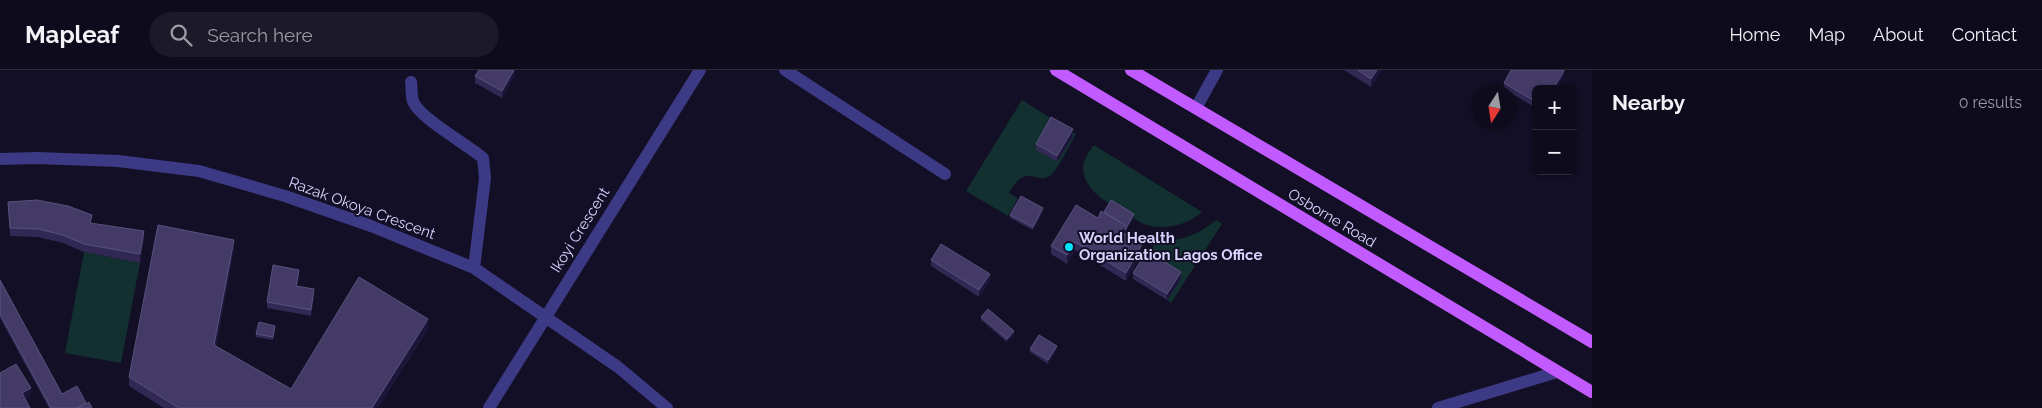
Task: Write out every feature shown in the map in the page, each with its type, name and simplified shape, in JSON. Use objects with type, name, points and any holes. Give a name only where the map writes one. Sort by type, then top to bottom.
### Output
[{"type":"main road","name":"Osborne Road","points":[[1056,70],[1592,392]]},
{"type":"main road","name":"Osborne Road","points":[[1131,70],[1592,342]]},
{"type":"street","name":"Ikoyi Crescent","points":[[489,408],[700,70]]},
{"type":"street","points":[[785,70],[945,174]]},
{"type":"street","points":[[1196,108],[1217,70]]},
{"type":"street","points":[[412,82],[413,102],[425,116],[483,158],[485,178],[474,268]]},
{"type":"street","name":"Razak Okoya Crescent","points":[[0,159],[37,158],[118,161],[199,171],[294,199],[371,226],[474,268],[618,367],[667,408]]},
{"type":"street","points":[[1438,408],[1556,372]]},
{"type":"green space","points":[[1022,100],[1076,134],[1061,162],[1051,175],[1046,178],[1027,176],[1021,178],[1016,183],[1009,193],[1018,198],[1008,216],[966,191]]},
{"type":"green space","points":[[1094,145],[1202,212],[1196,217],[1175,226],[1159,227],[1144,224],[1110,204],[1091,188],[1084,174],[1084,163]]},
{"type":"green space","points":[[1216,220],[1222,224],[1171,303],[1167,300],[1180,279],[1147,257],[1157,240],[1181,239],[1202,230]]},
{"type":"green space","points":[[84,252],[140,263],[121,363],[65,353]]},
{"type":"building","points":[[479,70],[514,70],[502,91],[475,76]]},
{"type":"building","points":[[1358,70],[1377,70],[1371,79]]},
{"type":"building","points":[[1511,70],[1564,71],[1555,85],[1532,85],[1532,100],[1517,91],[1517,85],[1504,83]]},
{"type":"building","points":[[1051,117],[1073,129],[1057,156],[1036,144]]},
{"type":"building","points":[[1021,196],[1043,208],[1033,227],[1010,215]]},
{"type":"building","points":[[37,200],[68,206],[92,215],[90,223],[144,231],[140,254],[84,244],[63,235],[38,229],[10,228],[8,202]]},
{"type":"building","points":[[1111,200],[1134,214],[1125,230],[1125,225],[1104,212]]},
{"type":"building","points":[[1076,205],[1098,218],[1101,211],[1125,225],[1120,231],[1142,244],[1126,273],[1075,242],[1067,255],[1051,246]]},
{"type":"building","points":[[158,225],[234,240],[214,345],[291,389],[359,277],[428,319],[372,408],[179,408],[129,377]]},
{"type":"building","points":[[941,244],[990,274],[979,290],[931,260]]},
{"type":"building","points":[[1147,251],[1181,272],[1167,294],[1133,273]]},
{"type":"building","points":[[273,265],[299,270],[296,286],[314,289],[311,310],[267,302]]},
{"type":"building","points":[[0,280],[62,394],[77,386],[86,403],[77,408],[51,408],[0,314]]},
{"type":"building","points":[[988,309],[1014,331],[1007,339],[981,317]]},
{"type":"building","points":[[259,322],[275,326],[273,337],[256,334]]},
{"type":"building","points":[[1039,335],[1057,346],[1048,360],[1030,349]]},
{"type":"building","points":[[16,364],[31,388],[22,393],[30,408],[0,408],[0,373]]},
{"type":"building","points":[[89,402],[92,408],[77,408]]},
{"type":"place","name":"World Health Organization Lagos Office","points":[[1069,247]]}]
